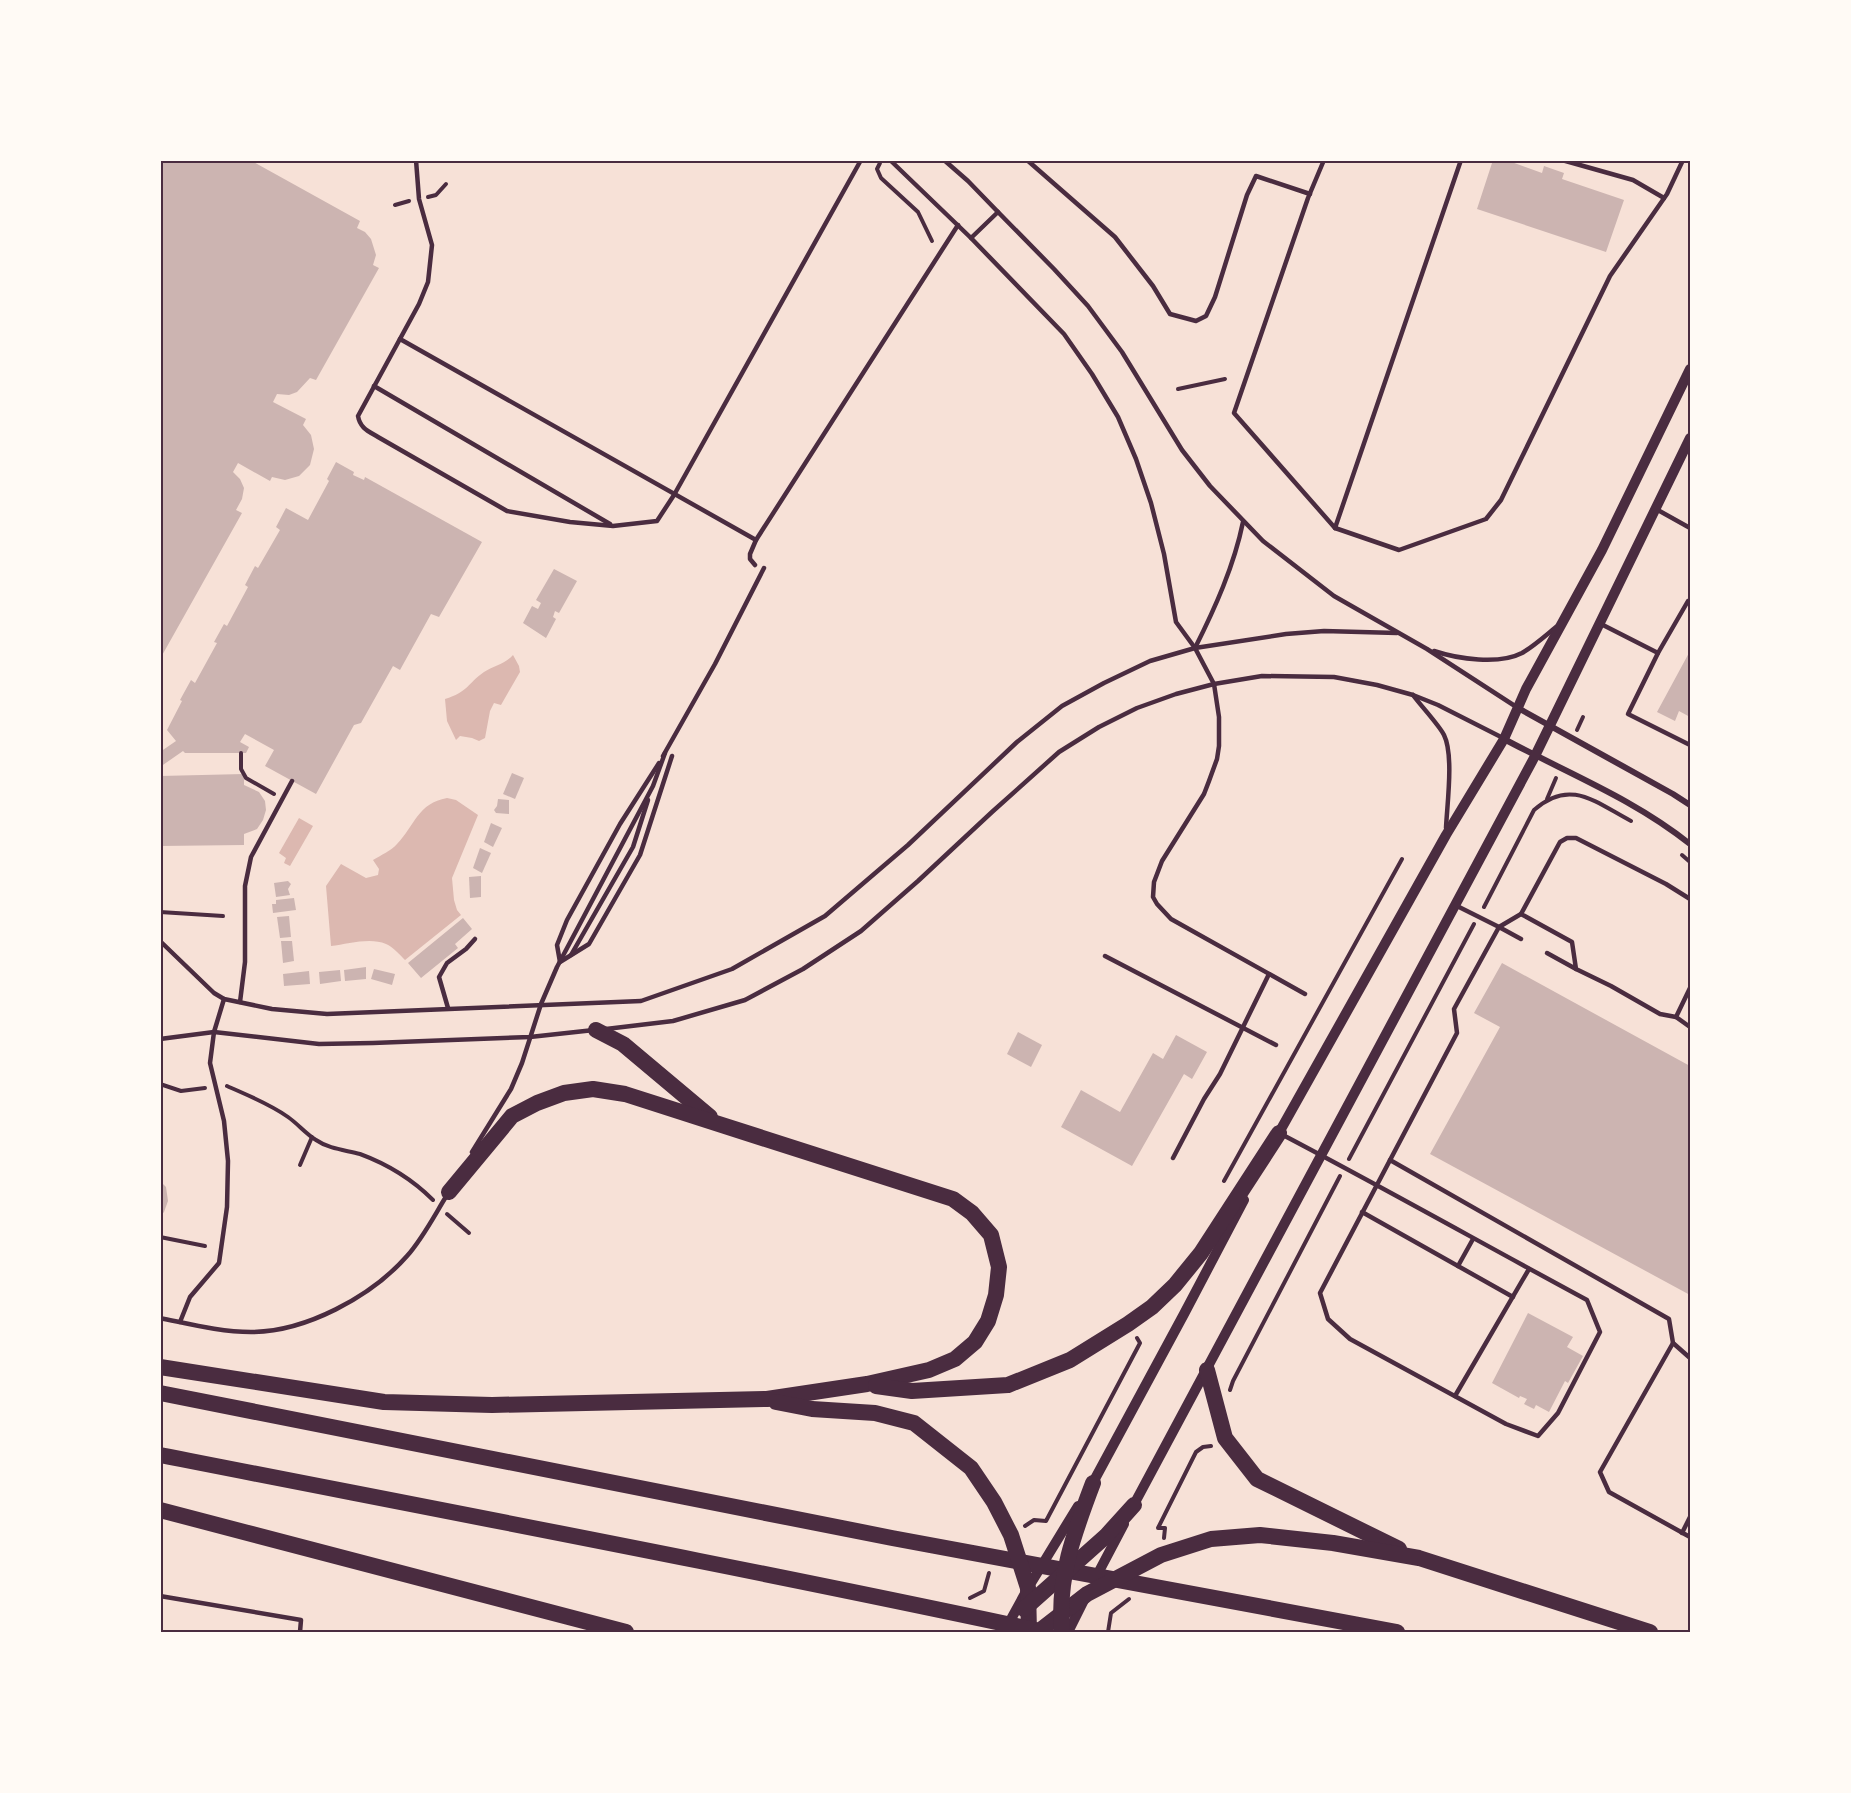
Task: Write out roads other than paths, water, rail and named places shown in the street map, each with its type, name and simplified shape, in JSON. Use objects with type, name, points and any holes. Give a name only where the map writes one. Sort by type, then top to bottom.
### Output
[{"type":"highway","points":[[596,1030],[623,1044],[719,1124]]},
{"type":"highway","points":[[160,1367],[384,1402],[492,1405],[767,1399],[867,1384],[930,1370],[955,1359],[975,1342],[988,1321],[996,1295],[999,1266],[991,1235],[972,1213],[953,1199],[625,1094],[593,1089],[564,1093],[512,1116],[449,1192]]},
{"type":"highway","points":[[867,1384],[912,1390],[1008,1385],[1070,1360],[1152,1307],[1175,1285],[1201,1253],[1279,1133]]},
{"type":"highway","points":[[1207,1370],[1225,1438],[1257,1479],[1419,1558]]},
{"type":"highway","points":[[160,1394],[892,1538],[1397,1632]]},
{"type":"highway","points":[[767,1399],[812,1410],[875,1413],[914,1424],[971,1468],[1010,1531],[1028,1588],[1029,1632]]},
{"type":"highway","points":[[160,1455],[670,1555],[1044,1632]]},
{"type":"highway","points":[[1062,1624],[1069,1530],[1093,1483]]},
{"type":"highway","points":[[981,1632],[1008,1625],[1111,1537],[1134,1505]]},
{"type":"highway","points":[[160,1510],[626,1632]]},
{"type":"highway","points":[[1038,1632],[1062,1624],[1087,1594],[1161,1555],[1211,1539],[1260,1535],[1333,1543],[1419,1558],[1650,1632]]},
{"type":"street","points":[[1093,1483],[1279,1133],[1446,835],[1504,739],[1526,689],[1602,550],[1690,369]]},
{"type":"street","points":[[1134,1505],[1535,756],[1690,438]]},
{"type":"street","points":[[1518,708],[1673,794],[1690,806]]},
{"type":"street","points":[[1504,739],[1618,797],[1669,827],[1690,844]]},
{"type":"street","points":[[1008,1625],[1028,1588],[1069,1530]]},
{"type":"street","points":[[1068,1632],[1111,1537]]},
{"type":"lane","points":[[416,160],[419,199],[432,245],[428,282],[414,314],[358,416],[359,423],[378,437],[507,511],[570,522],[613,526],[657,522],[675,495],[861,160]]},
{"type":"lane","points":[[890,160],[958,225],[1064,334],[1118,417],[1136,459],[1151,503],[1164,554],[1176,622],[1195,648],[1214,684],[1220,732],[1217,759],[1204,794],[1157,872],[1153,890],[1157,904],[1171,919],[1305,994]]},
{"type":"lane","points":[[944,160],[998,212],[1088,306],[1122,352],[1182,450],[1210,486],[1243,522],[1263,541],[1334,596],[1427,649],[1518,708]]},
{"type":"lane","points":[[1026,160],[1116,237],[1153,286],[1170,314],[1196,321],[1206,316],[1215,297],[1247,195],[1256,176],[1310,194]]},
{"type":"lane","points":[[1324,160],[1233,413],[1335,528],[1399,550],[1486,519],[1501,501],[1610,276],[1664,198],[1683,160]]},
{"type":"lane","points":[[1335,528],[1461,160]]},
{"type":"lane","points":[[1562,160],[1633,180],[1664,198]]},
{"type":"lane","points":[[971,238],[998,212]]},
{"type":"lane","points":[[755,565],[750,559],[750,554],[756,540],[958,225]]},
{"type":"lane","points":[[400,339],[756,540]]},
{"type":"lane","points":[[374,386],[613,526]]},
{"type":"lane","points":[[1656,509],[1690,528]]},
{"type":"lane","points":[[1195,648],[1238,546],[1243,522]]},
{"type":"lane","points":[[560,962],[557,945],[567,920],[620,824],[665,753],[715,664],[764,568]]},
{"type":"lane","points":[[1690,602],[1688,601],[1658,653],[1628,714],[1690,745]]},
{"type":"lane","points":[[1427,649],[1454,657],[1504,658],[1520,654],[1563,622]]},
{"type":"lane","points":[[1600,623],[1658,653]]},
{"type":"lane","points":[[160,941],[214,993],[224,999],[272,1009],[327,1014],[641,1001],[732,969],[825,916],[908,845],[1017,742],[1062,706],[1104,683],[1150,661],[1195,648],[1286,634],[1324,631],[1397,633]]},
{"type":"lane","points":[[160,1039],[214,1032],[319,1044],[530,1037],[673,1021],[746,1000],[803,969],[861,931],[1059,752],[1099,727],[1137,708],[1214,684],[1262,676],[1334,677],[1377,685],[1438,705],[1504,739]]},
{"type":"lane","points":[[1413,695],[1444,735],[1449,751],[1446,835]]},
{"type":"lane","points":[[570,956],[633,847],[665,753]]},
{"type":"lane","points":[[560,962],[589,944],[640,855],[672,756]]},
{"type":"lane","points":[[240,1002],[245,962],[245,886],[251,857],[292,781]]},
{"type":"lane","points":[[160,1318],[225,1330],[250,1332],[273,1330],[304,1322],[356,1299],[385,1278],[407,1256],[425,1232],[511,1089],[541,1004],[560,962],[653,786]]},
{"type":"lane","points":[[1279,1133],[1321,1155],[1376,1186],[1473,1239],[1587,1300],[1600,1332],[1558,1413],[1538,1436],[1506,1424],[1350,1339],[1328,1319],[1320,1293],[1362,1212],[1376,1186],[1390,1160],[1457,1033],[1454,1009],[1498,927],[1521,914],[1560,842],[1567,838],[1576,838],[1690,897]]},
{"type":"lane","points":[[1455,905],[1521,939]]},
{"type":"lane","points":[[1521,914],[1572,942],[1576,969]]},
{"type":"lane","points":[[448,1008],[439,977],[447,963],[475,939]]},
{"type":"lane","points":[[1547,953],[1660,1014],[1676,1017],[1690,1027]]},
{"type":"lane","points":[[1105,956],[1276,1045]]},
{"type":"lane","points":[[1173,1158],[1220,1074],[1269,974]]},
{"type":"lane","points":[[1676,1017],[1690,988]]},
{"type":"lane","points":[[180,1322],[190,1297],[219,1263],[224,1230],[228,1161],[224,1121],[210,1063],[214,1032],[224,999]]},
{"type":"lane","points":[[1390,1160],[1669,1319],[1673,1343],[1600,1472],[1609,1492],[1690,1537]]},
{"type":"lane","points":[[1362,1212],[1513,1297]]},
{"type":"lane","points":[[1458,1266],[1473,1239]]},
{"type":"lane","points":[[1455,1396],[1529,1269]]},
{"type":"lane","points":[[1673,1343],[1690,1358]]},
{"type":"lane","points":[[1682,1533],[1690,1517]]},
{"type":"lane","points":[[160,1596],[301,1620],[300,1632]]}]
